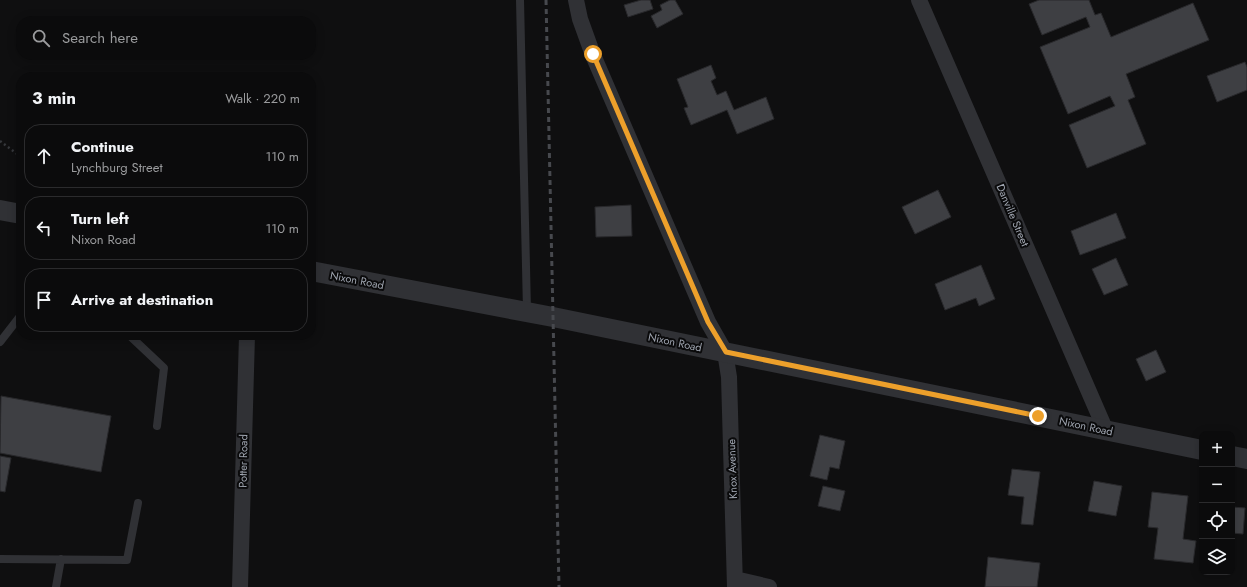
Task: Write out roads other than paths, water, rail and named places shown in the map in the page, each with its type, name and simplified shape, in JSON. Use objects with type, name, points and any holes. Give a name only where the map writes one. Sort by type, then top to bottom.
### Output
[{"type":"street","points":[[576,0],[580,19],[593,54],[708,322],[726,352]]},
{"type":"street","name":"Danville Street","points":[[919,0],[1106,431]]},
{"type":"street","points":[[0,210],[16,213]]},
{"type":"street","name":"Nixon Road","points":[[316,272],[527,312],[1199,449]]},
{"type":"street","name":"Potter Road","points":[[240,587],[247,340]]},
{"type":"street","name":"Knox Avenue","points":[[726,352],[729,377],[735,583]]},
{"type":"street","points":[[1235,457],[1247,459]]},
{"type":"street","points":[[735,583],[769,587]]},
{"type":"lane","points":[[520,0],[527,312]]},
{"type":"lane","points":[[0,342],[16,321]]},
{"type":"lane","points":[[134,340],[164,368],[156,426]]},
{"type":"lane","points":[[0,559],[127,560],[138,503]]},
{"type":"lane","points":[[56,587],[61,559]]},
{"type":"railway","points":[[546,0],[559,587]]}]
